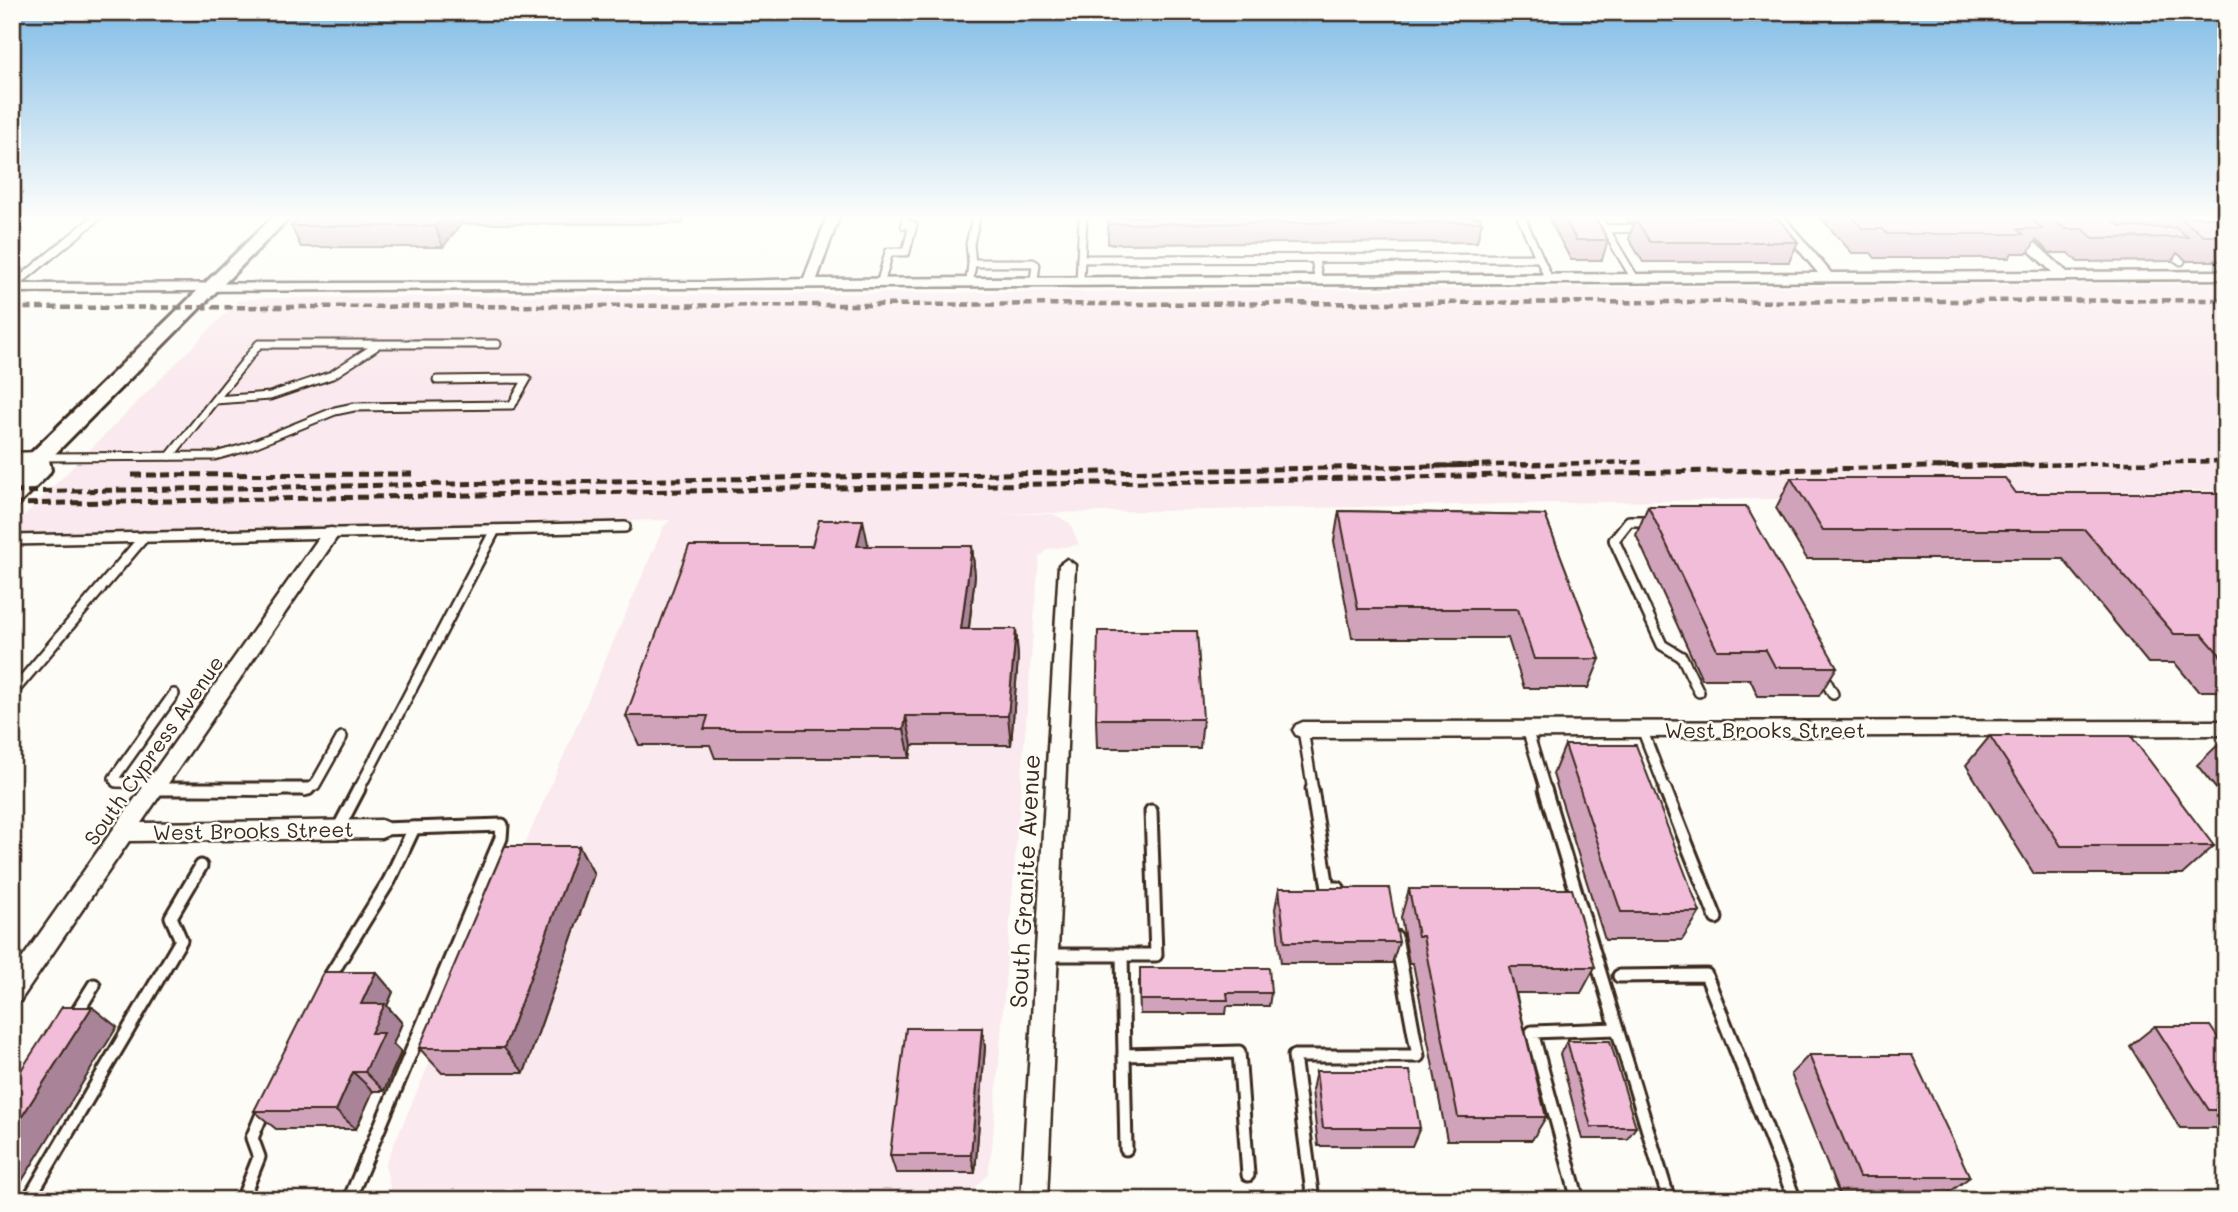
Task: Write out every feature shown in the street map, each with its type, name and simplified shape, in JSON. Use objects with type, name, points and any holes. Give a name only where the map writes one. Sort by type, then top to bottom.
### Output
[{"type":"street","points":[[12,474],[40,457],[225,274]]},
{"type":"street","points":[[810,281],[813,274]]},
{"type":"street","points":[[2061,274],[2065,277]]},
{"type":"street","points":[[12,288],[694,286],[810,281],[970,280],[2226,275]]},
{"type":"street","points":[[12,458],[40,457]]},
{"type":"street","points":[[12,498],[40,470],[40,457]]},
{"type":"street","name":"South Cypress Avenue","points":[[12,993],[331,534]]},
{"type":"street","name":"South Granite Avenue","points":[[1034,1200],[1067,565]]},
{"type":"street","name":"West Brooks Street","points":[[1303,730],[2226,727]]},
{"type":"street","name":"West Brooks Street","points":[[124,832],[381,829]]},
{"type":"lane","points":[[12,288],[29,274]]},
{"type":"lane","points":[[881,281],[883,274]]},
{"type":"lane","points":[[970,280],[971,274]]},
{"type":"lane","points":[[1034,280],[1035,274]]},
{"type":"lane","points":[[1080,274],[1080,280]]},
{"type":"lane","points":[[1317,274],[1318,278]]},
{"type":"lane","points":[[1632,274],[1634,277]]},
{"type":"lane","points":[[170,456],[259,344],[497,344]]},
{"type":"lane","points":[[215,400],[270,396],[332,375],[376,346]]},
{"type":"lane","points":[[40,457],[215,456],[335,411],[354,407],[512,405],[527,379],[437,380]]},
{"type":"lane","points":[[1667,521],[1629,521],[1614,540],[1662,645],[1682,657],[1699,692]]},
{"type":"lane","points":[[12,540],[625,527]]},
{"type":"lane","points":[[338,830],[495,530]]},
{"type":"lane","points":[[12,693],[144,537]]},
{"type":"lane","points":[[1819,670],[1833,694]]},
{"type":"lane","points":[[174,694],[114,778],[116,782],[155,786],[304,790],[315,785],[342,737]]},
{"type":"lane","points":[[1527,729],[1669,1200]]},
{"type":"lane","points":[[1642,729],[1716,918]]},
{"type":"lane","points":[[1303,730],[1328,888],[1352,888]]},
{"type":"lane","points":[[1047,955],[1156,955],[1151,811]]},
{"type":"lane","points":[[349,1200],[501,838],[502,825],[381,829]]},
{"type":"lane","points":[[324,987],[389,881],[414,828]]},
{"type":"lane","points":[[28,1200],[181,940],[171,917],[201,866]]},
{"type":"lane","points":[[1313,1200],[1294,1056],[1418,1056],[1394,927]]},
{"type":"lane","points":[[1122,955],[1126,1149]]},
{"type":"lane","points":[[1619,976],[1706,975],[1795,1200]]},
{"type":"lane","points":[[67,1027],[94,985]]},
{"type":"lane","points":[[1578,1200],[1532,1032],[1617,1030]]},
{"type":"lane","points":[[1124,1055],[1239,1052],[1248,1175]]},
{"type":"lane","points":[[242,1200],[259,1157],[253,1138],[254,1127],[271,1092]]},
{"type":"shaded area","points":[[2226,283],[2226,490],[992,514],[1053,514],[1070,523],[1079,545],[1047,549],[1039,558],[992,1148],[988,1174],[968,1196],[391,1191],[385,1165],[664,526],[670,520],[12,533],[12,528],[238,301],[261,298]]},
{"type":"building","points":[[1791,478],[2005,478],[2016,493],[2226,493],[2226,662],[2202,634],[2174,634],[2085,530],[1823,530]]},
{"type":"building","points":[[1648,506],[1746,506],[1837,667],[1775,667],[1766,650],[1717,650]]},
{"type":"building","points":[[1339,511],[1545,515],[1600,659],[1534,659],[1518,609],[1358,609]]},
{"type":"building","points":[[819,520],[863,520],[857,546],[972,546],[961,629],[1016,629],[1008,716],[906,716],[904,729],[704,729],[708,716],[626,716],[689,546],[812,546]]},
{"type":"building","points":[[1098,631],[1197,631],[1203,719],[1096,719]]},
{"type":"building","points":[[1990,736],[2131,736],[2214,846],[2061,846]]},
{"type":"building","points":[[1565,745],[1636,745],[1700,912],[1621,912]]},
{"type":"building","points":[[505,846],[579,846],[504,1048],[419,1048]]},
{"type":"building","points":[[1279,888],[1389,888],[1399,942],[1285,942]]},
{"type":"building","points":[[1409,889],[1572,889],[1595,967],[1509,967],[1546,1117],[1458,1117],[1423,936],[1418,936]]},
{"type":"building","points":[[1140,968],[1269,968],[1271,993],[1227,993],[1228,1000],[1140,1000]]},
{"type":"building","points":[[324,972],[376,972],[361,1004],[385,1004],[371,1033],[383,1033],[365,1072],[353,1072],[336,1111],[254,1111]]},
{"type":"building","points":[[62,1007],[92,1007],[12,1132],[12,1084]]},
{"type":"building","points":[[2155,1026],[2210,1026],[2226,1050],[2226,1110],[2209,1110]]},
{"type":"building","points":[[906,1028],[982,1028],[971,1155],[890,1155]]},
{"type":"building","points":[[1567,1041],[1610,1041],[1636,1127],[1591,1127]]},
{"type":"building","points":[[1809,1055],[1912,1055],[1970,1177],[1859,1177]]},
{"type":"building","points":[[1316,1071],[1410,1071],[1420,1128],[1323,1128]]},
{"type":"railway","points":[[12,308],[2226,300]]},
{"type":"railway","points":[[1938,467],[2226,461]]},
{"type":"railway","points":[[1396,467],[1646,462]]},
{"type":"railway","points":[[12,492],[1491,465]]},
{"type":"railway","points":[[12,504],[2028,465]]},
{"type":"railway","points":[[132,475],[415,474]]}]
